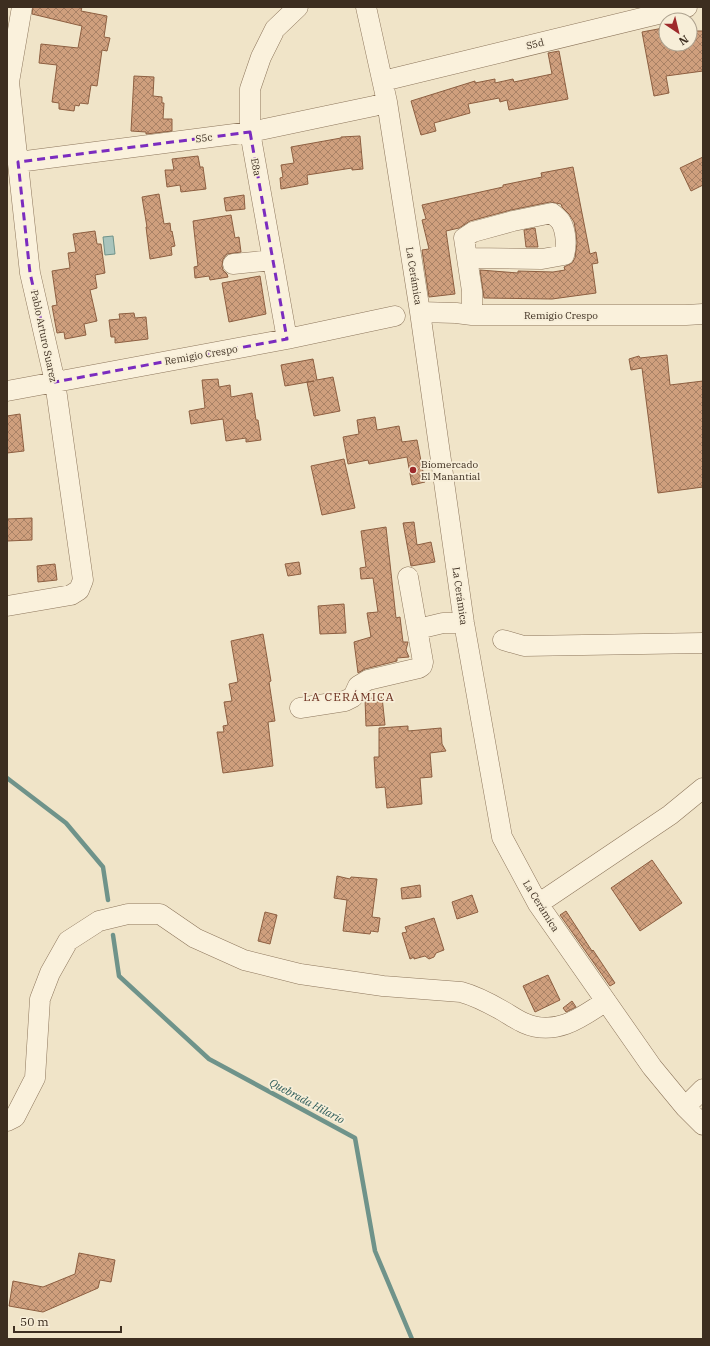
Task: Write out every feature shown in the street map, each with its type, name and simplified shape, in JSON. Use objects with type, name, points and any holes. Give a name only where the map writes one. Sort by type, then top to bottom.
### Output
[{"type":"street","name":"Pablo Arturo Suarez","points":[[7,606],[71,595],[79,590],[83,580],[55,382],[30,274],[9,82],[22,7]]},
{"type":"street","name":"E8a","points":[[287,339],[250,132],[250,89],[261,57],[275,28],[298,7]]},
{"type":"street","name":"La Cerámica","points":[[366,7],[387,102],[420,312],[464,623],[502,837],[538,904],[652,1068],[685,1107],[703,1125]]},
{"type":"street","name":"S5d","points":[[382,81],[687,7]]},
{"type":"street","name":"S5c","points":[[18,162],[250,132],[387,102]]},
{"type":"street","points":[[468,258],[542,259],[564,255],[566,240],[561,223],[552,213],[513,221],[472,232],[464,238],[472,291],[472,315]]},
{"type":"street","points":[[233,264],[272,260]]},
{"type":"street","name":"Remigio Crespo","points":[[420,312],[472,315],[703,314]]},
{"type":"street","name":"Remigio Crespo","points":[[7,391],[287,339],[394,316]]},
{"type":"street","points":[[300,708],[345,701],[352,697],[358,686],[368,680],[422,666],[423,662],[418,629],[408,577]]},
{"type":"street","points":[[418,629],[443,623],[464,623]]},
{"type":"street","points":[[503,640],[524,646],[703,643]]},
{"type":"street","points":[[538,904],[670,815],[703,788]]},
{"type":"street","points":[[7,1121],[15,1117],[35,1078],[40,999],[50,973],[68,941],[99,921],[128,914],[160,914],[195,938],[244,960],[300,974],[383,986],[461,992],[472,995],[524,1023],[537,1027],[550,1028],[579,1019],[606,1001]]},
{"type":"street","points":[[685,1107],[703,1089]]},
{"type":"highlighted area","points":[[250,132],[287,339],[55,382],[30,273],[18,162]]},
{"type":"water","points":[[113,236],[115,254],[105,255],[103,237]]},
{"type":"building","points":[[33,7],[82,7],[81,11],[107,16],[104,37],[110,38],[107,51],[102,50],[97,86],[91,85],[88,104],[80,103],[79,106],[75,105],[74,111],[59,109],[59,103],[52,102],[57,65],[39,63],[41,44],[78,48],[82,26],[32,14]]},
{"type":"building","points":[[658,29],[658,52],[698,52],[698,31],[703,31],[703,71],[666,76],[669,93],[654,96],[642,32]]},
{"type":"building","points":[[559,51],[568,99],[509,110],[507,100],[500,102],[499,98],[468,104],[470,113],[434,123],[436,131],[421,135],[411,101],[475,81],[475,83],[495,79],[495,83],[513,79],[514,82],[552,74],[548,53]]},
{"type":"building","points":[[134,76],[154,77],[153,96],[162,97],[162,103],[164,103],[163,119],[172,119],[172,131],[146,134],[146,132],[131,131]]},
{"type":"building","points":[[360,136],[363,169],[352,170],[352,168],[307,175],[308,184],[281,189],[280,178],[283,177],[281,165],[294,163],[291,147],[341,137]]},
{"type":"building","points":[[198,156],[200,167],[203,167],[206,189],[181,192],[180,185],[167,187],[165,170],[174,170],[172,159]]},
{"type":"building","points":[[703,157],[703,185],[691,191],[680,168]]},
{"type":"building","points":[[573,167],[590,254],[596,252],[598,263],[592,264],[596,293],[552,299],[484,298],[480,270],[518,273],[518,271],[553,272],[565,270],[564,267],[572,263],[575,258],[577,243],[574,222],[561,204],[550,202],[511,210],[470,221],[459,228],[446,231],[455,294],[429,297],[422,250],[429,249],[422,220],[426,219],[422,205],[503,187],[503,185],[542,177],[541,173]]},
{"type":"building","points":[[159,194],[164,224],[170,223],[175,246],[171,247],[172,255],[150,259],[142,197]]},
{"type":"building","points":[[244,195],[245,209],[226,211],[224,198]]},
{"type":"building","points":[[231,215],[235,238],[239,237],[241,252],[227,254],[223,259],[223,270],[228,277],[210,280],[209,276],[195,278],[194,267],[198,266],[193,221]]},
{"type":"building","points":[[535,228],[538,247],[526,247],[524,230]]},
{"type":"building","points":[[95,231],[97,244],[101,244],[105,273],[95,275],[97,288],[90,290],[97,321],[84,324],[86,335],[65,339],[64,332],[57,333],[52,306],[57,305],[52,271],[70,268],[68,253],[76,252],[73,234]]},
{"type":"building","points":[[260,276],[266,314],[229,322],[222,283]]},
{"type":"building","points":[[134,313],[135,318],[146,317],[148,339],[115,343],[115,337],[111,337],[109,320],[120,319],[119,314]]},
{"type":"building","points":[[667,355],[670,385],[703,381],[703,487],[658,493],[642,368],[631,370],[629,359],[639,356],[640,358]]},
{"type":"building","points":[[313,359],[317,380],[333,377],[340,411],[314,416],[307,382],[285,386],[281,365]]},
{"type":"building","points":[[218,379],[219,387],[230,385],[231,397],[252,393],[261,440],[246,442],[246,438],[226,441],[223,419],[191,424],[189,411],[205,408],[202,380]]},
{"type":"building","points":[[20,414],[24,451],[7,453],[7,416]]},
{"type":"building","points":[[375,417],[377,430],[399,426],[402,442],[417,440],[425,482],[412,485],[407,457],[369,464],[368,460],[348,464],[343,437],[359,434],[357,420]]},
{"type":"building","points":[[344,459],[355,508],[322,515],[311,466]]},
{"type":"building","points":[[32,518],[32,540],[7,541],[7,519]]},
{"type":"building","points":[[414,522],[417,545],[431,542],[435,562],[411,566],[403,523]]},
{"type":"building","points":[[386,527],[396,618],[400,617],[403,642],[408,642],[406,650],[409,657],[397,658],[397,661],[365,669],[358,673],[354,642],[371,637],[367,613],[378,612],[373,578],[361,579],[360,568],[366,567],[361,531]]},
{"type":"building","points":[[299,562],[301,574],[288,576],[285,564]]},
{"type":"building","points":[[55,564],[57,580],[38,582],[37,566]]},
{"type":"building","points":[[344,604],[346,633],[320,634],[318,606]]},
{"type":"building","points":[[263,634],[271,681],[269,682],[275,721],[268,722],[273,766],[223,773],[217,732],[224,732],[223,726],[228,725],[224,702],[232,701],[229,684],[238,682],[231,641]]},
{"type":"building","points":[[382,697],[385,725],[366,726],[365,699]]},
{"type":"building","points":[[408,726],[408,731],[441,728],[442,744],[446,751],[430,753],[432,777],[420,778],[422,804],[387,808],[385,787],[376,788],[374,757],[379,757],[379,728]]},
{"type":"building","points":[[652,860],[682,903],[640,931],[611,888]]},
{"type":"building","points":[[337,876],[350,879],[351,877],[377,879],[372,917],[380,918],[378,932],[371,931],[370,934],[343,931],[347,900],[334,898]]},
{"type":"building","points":[[420,885],[421,897],[402,899],[401,888]]},
{"type":"building","points":[[472,895],[478,912],[457,919],[452,902]]},
{"type":"building","points":[[566,911],[615,983],[610,986],[560,915]]},
{"type":"building","points":[[265,912],[277,915],[270,944],[258,941]]},
{"type":"building","points":[[434,918],[444,950],[436,953],[434,957],[429,959],[425,956],[410,959],[402,933],[407,932],[405,927]]},
{"type":"building","points":[[548,975],[560,1000],[535,1012],[523,986]]},
{"type":"building","points":[[572,1001],[576,1007],[566,1012],[563,1008]]},
{"type":"building","points":[[79,1253],[115,1260],[111,1282],[100,1280],[98,1288],[43,1312],[9,1306],[13,1281],[43,1287],[75,1274]]},
{"type":"waterway","name":"Quebrada Hilario","points":[[7,778],[66,823],[103,867],[108,900]]},
{"type":"waterway","name":"Quebrada Hilario","points":[[113,935],[119,976],[209,1059],[355,1138],[375,1251],[412,1339]]},
{"type":"place","name":"Biomercado El Manantial","points":[[413,470]]},
{"type":"district","name":"LA CERÁMICA","points":[[349,696]]}]
